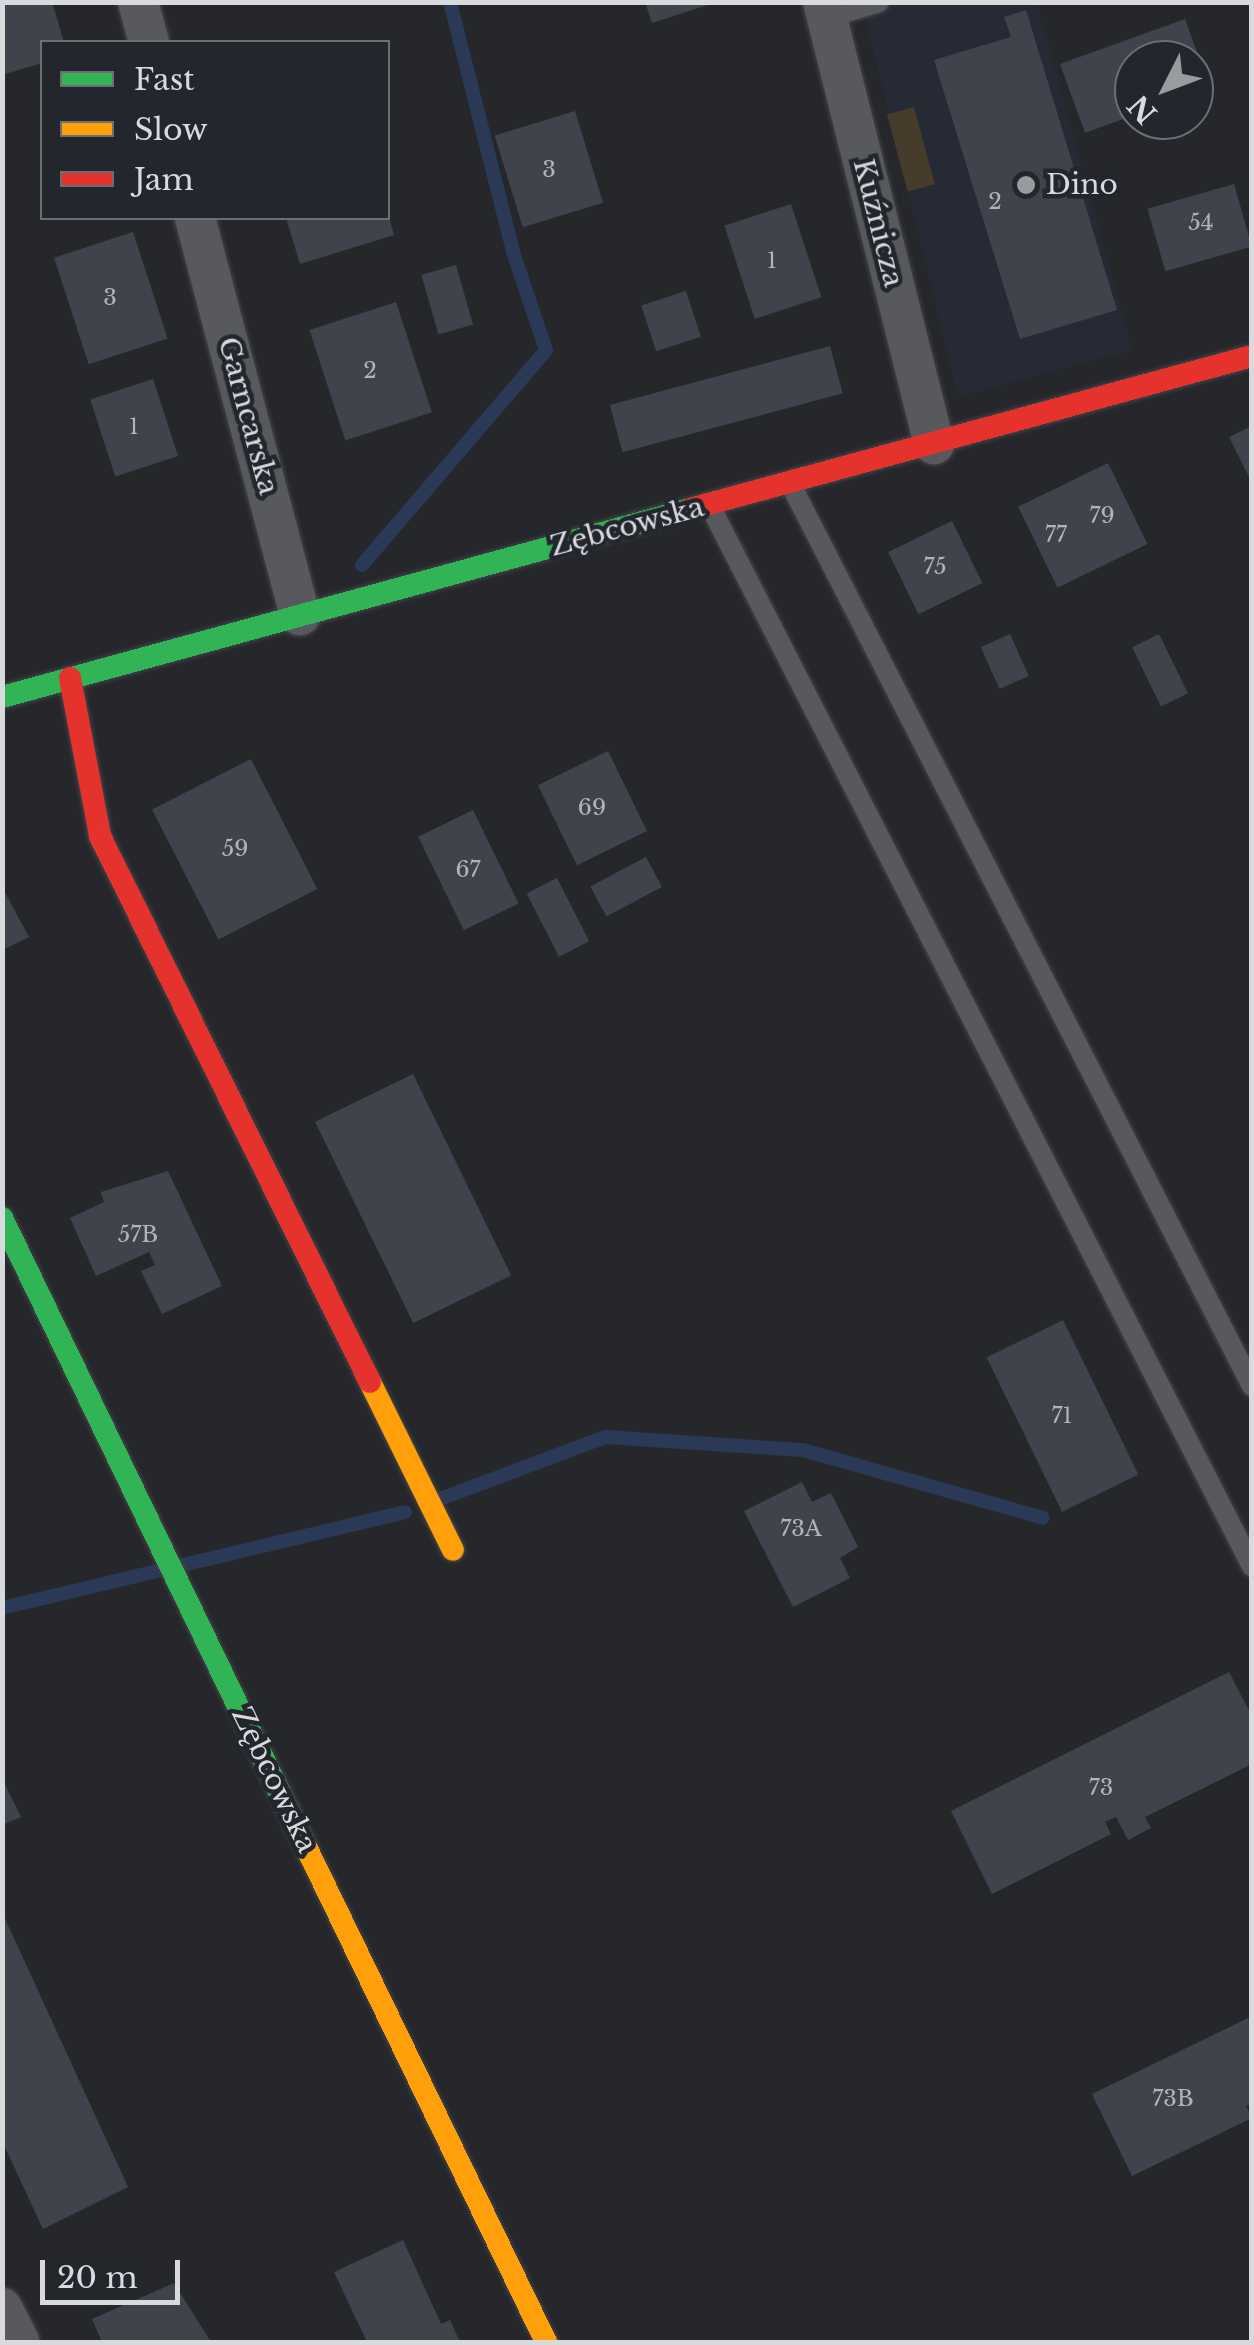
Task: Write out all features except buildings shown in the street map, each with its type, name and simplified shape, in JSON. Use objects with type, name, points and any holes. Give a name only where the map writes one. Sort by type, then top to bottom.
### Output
[{"type":"street","points":[[138,2],[148,40]]},
{"type":"street","name":"Kuźnicza","points":[[825,10],[934,444]]},
{"type":"street","name":"Garncarska","points":[[196,220],[300,615]]},
{"type":"street","name":"Zębcowska","points":[[2,697],[1252,356]]},
{"type":"street","points":[[70,678],[100,836],[453,1550]]},
{"type":"street","name":"Zębcowska","points":[[2,1218],[546,2342]]},
{"type":"street","points":[[2,2308],[18,2342]]},
{"type":"lane","points":[[825,10],[879,2]]},
{"type":"lane","points":[[790,483],[1252,1386]]},
{"type":"lane","points":[[710,504],[1252,1566]]},
{"type":"shaded area","points":[[862,3],[1037,3],[1132,350],[958,397]]},
{"type":"shaded area","points":[[914,107],[935,184],[908,192],[887,114]]},
{"type":"waterway","points":[[362,565],[546,350],[514,255],[450,2]]},
{"type":"waterway","points":[[440,1499],[605,1437],[803,1450],[1043,1518]]},
{"type":"waterway","points":[[183,1565],[405,1512]]},
{"type":"waterway","points":[[2,1608],[162,1570]]},
{"type":"traffic: fast","points":[[2,697],[690,509]]},
{"type":"traffic: fast","points":[[2,1218],[293,1820]]},
{"type":"traffic: slow","points":[[370,1382],[453,1550]]},
{"type":"traffic: slow","points":[[293,1820],[546,2342]]},
{"type":"traffic: jam","points":[[690,509],[1252,356]]},
{"type":"traffic: jam","points":[[70,678],[100,836],[370,1382]]},
{"type":"place","name":"Dino","points":[[1026,185]]}]
